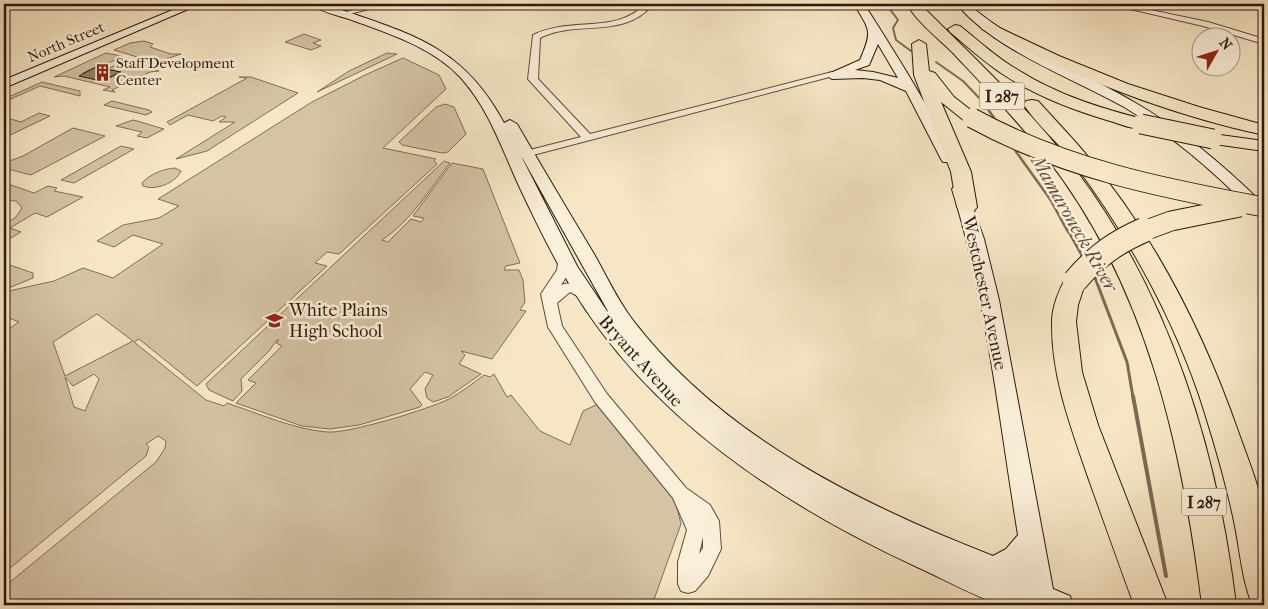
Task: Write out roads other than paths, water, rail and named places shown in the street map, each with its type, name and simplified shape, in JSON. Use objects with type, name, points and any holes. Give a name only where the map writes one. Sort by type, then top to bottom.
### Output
[{"type":"highway","points":[[905,4],[915,24],[925,68],[931,80],[948,100],[972,118],[1018,142],[1081,165],[1154,184],[1264,208]]},
{"type":"highway","name":"I 287","points":[[913,4],[1023,118],[1052,152],[1098,216],[1128,271],[1158,339],[1184,418],[1208,523],[1219,605]]},
{"type":"highway","name":"I 287","points":[[930,4],[1040,114],[1078,156],[1123,215],[1163,282],[1196,353],[1223,427],[1243,495],[1264,592]]},
{"type":"highway","points":[[987,26],[1039,53],[1107,82],[1181,107],[1264,130]]},
{"type":"highway","points":[[955,29],[1002,67],[1038,88],[1078,105],[1141,124],[1213,139],[1264,146]]},
{"type":"highway","points":[[919,44],[922,75],[961,172],[967,208]]},
{"type":"highway","points":[[1151,605],[1084,425],[1072,385],[1064,340],[1064,322],[1068,297],[1075,281],[1100,252],[1131,235],[1194,216],[1264,203]]},
{"type":"main road","name":"North Street","points":[[4,78],[183,4]]},
{"type":"main road","name":"North Street","points":[[4,84],[195,4]]},
{"type":"main road","name":"Bryant Avenue","points":[[316,4],[349,13],[428,40],[466,62],[482,77],[490,88],[565,256],[590,300],[617,339],[678,403],[713,433],[770,475],[840,517],[896,546],[1022,600],[1048,603]]},
{"type":"main road","name":"Bryant Avenue","points":[[334,4],[349,13],[439,54],[462,71],[520,155],[624,322],[643,347],[691,396],[749,443],[818,488],[892,526],[1024,582],[1048,603]]},
{"type":"main road","name":"Westchester Avenue","points":[[859,4],[911,89],[950,162],[967,208],[979,251],[992,313],[1031,537],[1048,603]]},
{"type":"main road","points":[[962,4],[987,26],[1008,40],[1138,110],[1172,131],[1222,172],[1264,215]]},
{"type":"main road","points":[[832,75],[865,62],[874,40],[875,29]]},
{"type":"main road","points":[[409,52],[432,54],[477,91]]},
{"type":"main road","points":[[832,75],[854,73],[876,75],[911,89]]},
{"type":"main road","points":[[992,569],[1002,567],[1018,558],[1031,537]]},
{"type":"street","points":[[349,13],[382,4]]},
{"type":"street","points":[[588,138],[533,79],[536,37],[544,32],[566,27],[625,21],[642,13],[649,4]]},
{"type":"street","points":[[1114,4],[1211,25],[1264,40]]},
{"type":"street","points":[[1124,4],[1213,24],[1264,40]]},
{"type":"street","points":[[520,155],[832,75]]},
{"type":"street","points":[[565,256],[564,270],[550,289],[550,302],[555,327],[602,398],[680,493]]},
{"type":"street","points":[[550,302],[558,292],[572,287],[590,300]]},
{"type":"waterway","name":"Mamaroneck River","points":[[886,4],[898,20],[893,28],[896,40],[911,51]]},
{"type":"waterway","name":"Mamaroneck River","points":[[936,62],[963,81],[983,102]]},
{"type":"waterway","name":"Mamaroneck River","points":[[982,101],[997,122]]},
{"type":"waterway","name":"Mamaroneck River","points":[[1012,146],[1050,199],[1068,232]]},
{"type":"waterway","name":"Mamaroneck River","points":[[1068,230],[1084,259]]},
{"type":"waterway","name":"Mamaroneck River","points":[[1094,275],[1127,362],[1133,397]]},
{"type":"waterway","name":"Mamaroneck River","points":[[1133,396],[1166,576]]},
{"type":"place","name":"Staff Development Center","points":[[102,72]]},
{"type":"place","name":"White Plains High School","points":[[275,320]]}]
